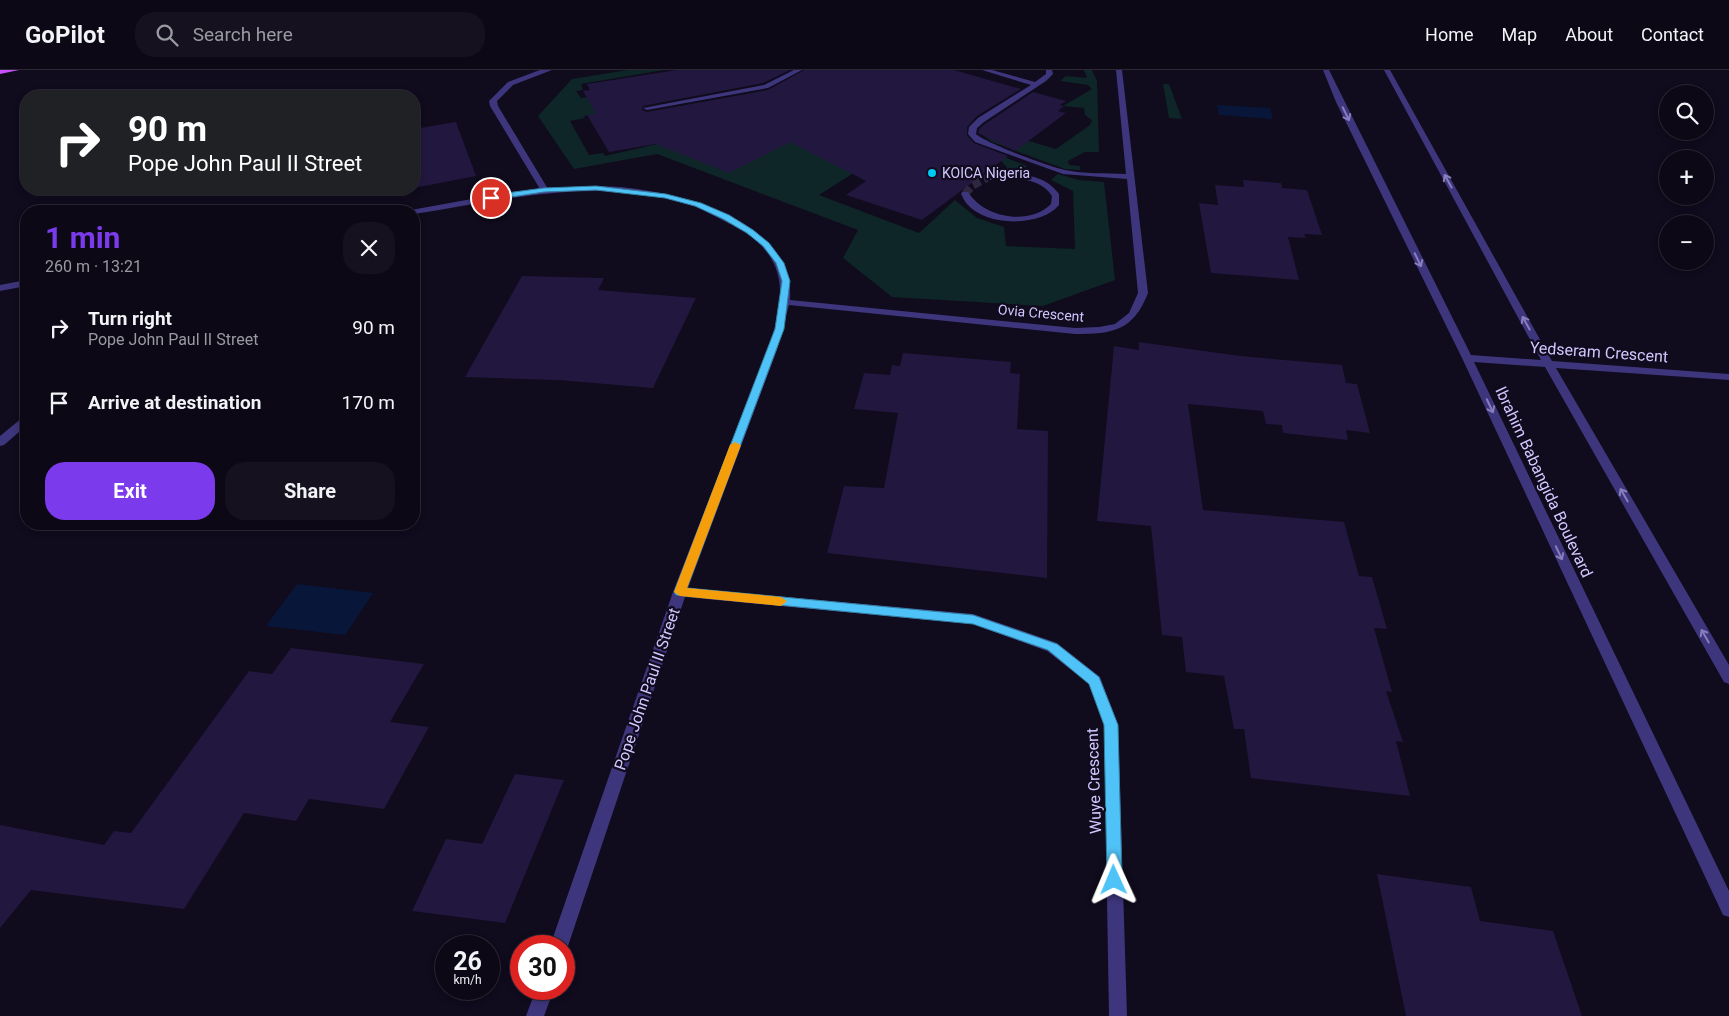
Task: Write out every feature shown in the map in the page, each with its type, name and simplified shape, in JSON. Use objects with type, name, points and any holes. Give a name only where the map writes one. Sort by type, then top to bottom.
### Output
[{"type":"main road","points":[[0,72],[16,70]]},
{"type":"street","points":[[544,190],[494,106],[494,100],[497,94],[515,82],[526,76],[549,70]]},
{"type":"street","points":[[646,108],[766,87],[799,70]]},
{"type":"street","points":[[985,70],[1037,85]]},
{"type":"street","points":[[1049,70],[1050,74],[1037,85],[981,120],[973,127],[972,134],[978,140],[1047,166],[1075,174],[1131,177]]},
{"type":"street","name":"Ovia Crescent","points":[[784,302],[1075,331],[1100,331],[1117,327],[1138,308],[1143,293],[1119,70]]},
{"type":"street","name":"Ibrahim Babangida Boulevard","points":[[1326,70],[1467,358],[1729,909]]},
{"type":"street","points":[[1387,70],[1548,363],[1729,678]]},
{"type":"street","points":[[1030,179],[1047,166]]},
{"type":"street","points":[[966,194],[967,201],[973,208],[997,217],[1012,219],[1040,215],[1050,210],[1056,204],[1057,197],[1048,186],[1030,179],[1016,176],[987,178]]},
{"type":"street","name":"Pope John Paul II Street","points":[[420,211],[544,190],[596,188],[666,196],[698,205],[726,217],[750,232],[766,245],[780,263],[786,281],[779,329],[680,592],[563,935]]},
{"type":"street","points":[[0,288],[20,284]]},
{"type":"street","name":"Yedseram Crescent","points":[[1467,358],[1729,377]]},
{"type":"street","points":[[0,442],[20,425]]},
{"type":"street","name":"Wuye Crescent","points":[[680,592],[973,620],[1052,647],[1095,681],[1111,725],[1118,1016]]},
{"type":"street","points":[[536,1016],[541,1000]]},
{"type":"green space","points":[[628,70],[664,70],[581,84],[583,90],[576,91],[581,98],[588,97],[633,108],[584,116],[585,118],[570,121],[589,155],[603,153],[605,156],[666,142],[958,131],[977,146],[1027,166],[1017,173],[1003,171],[1007,167],[1000,160],[906,135],[819,195],[919,233],[955,200],[977,218],[1004,227],[1006,246],[1075,249],[1073,191],[1051,180],[1058,174],[1079,180],[1104,182],[1115,280],[1043,306],[892,297],[843,258],[858,230],[657,154],[574,169],[538,116],[572,79]]},
{"type":"green space","points":[[1084,70],[1092,70],[1097,81],[1099,152],[1085,152],[1068,161],[1069,165],[1080,166],[1080,170],[1065,169],[992,142],[983,135],[984,128],[1056,149],[1090,125],[1092,120],[1085,115],[1084,108],[1063,106],[1092,89],[1088,85],[1060,81],[1066,76],[1087,78]]},
{"type":"green space","points":[[1163,84],[1169,84],[1182,119],[1169,118]]},
{"type":"water","points":[[1217,105],[1270,108],[1273,119],[1219,115]]},
{"type":"water","points":[[297,584],[373,593],[345,635],[266,626]]},
{"type":"building","points":[[677,70],[790,70],[763,83],[643,106],[642,110],[647,112],[768,90],[804,70],[954,70],[1021,89],[977,116],[967,127],[967,135],[974,143],[1008,156],[922,220],[846,195],[866,181],[790,142],[729,173],[656,144],[609,152],[587,115],[596,114],[583,91],[590,90],[587,84]]},
{"type":"building","points":[[1033,92],[1066,101],[1060,105],[1064,106],[1058,111],[1066,113],[1015,151],[978,133],[979,129],[985,124]]},
{"type":"building","points":[[456,122],[476,176],[420,187],[420,128]]},
{"type":"building","points":[[1243,180],[1281,183],[1282,188],[1307,190],[1322,235],[1304,234],[1306,238],[1288,237],[1299,280],[1211,273],[1199,203],[1218,205],[1215,185],[1244,187]]},
{"type":"building","points":[[522,276],[604,278],[598,290],[696,298],[653,388],[558,380],[465,377]]},
{"type":"building","points":[[1139,342],[1240,356],[1342,365],[1346,383],[1357,384],[1370,433],[1346,430],[1348,440],[1283,433],[1282,425],[1266,424],[1263,411],[1188,404],[1203,510],[1344,522],[1359,576],[1372,577],[1387,629],[1374,628],[1392,692],[1386,691],[1403,742],[1396,741],[1410,796],[1251,778],[1244,729],[1234,729],[1224,676],[1186,672],[1182,637],[1162,635],[1151,526],[1097,521],[1114,346],[1139,350]]},
{"type":"building","points":[[903,353],[1011,362],[1010,373],[1020,374],[1017,429],[1048,431],[1047,578],[827,553],[844,486],[884,488],[898,413],[854,409],[864,373],[890,375],[892,365],[900,366]]},
{"type":"building","points":[[291,648],[424,664],[390,722],[429,727],[384,809],[309,799],[296,821],[244,813],[184,909],[31,890],[0,928],[0,825],[104,845],[114,831],[131,833],[249,671],[272,674]]},
{"type":"building","points":[[515,774],[564,780],[505,923],[412,911],[446,839],[482,844]]},
{"type":"building","points":[[1377,874],[1471,887],[1480,921],[1553,931],[1582,1016],[1406,1016]]},
{"type":"tunnel","points":[[965,194],[972,186],[987,178]]},
{"type":"slow traffic","points":[[735,445],[680,592],[781,601]]},
{"type":"place","name":"KOICA Nigeria","points":[[932,173]]},
{"type":"route","points":[[491,198],[544,190],[596,188],[666,196],[698,205],[726,217],[766,245],[780,263],[786,281],[779,329],[680,592],[973,620],[1052,647],[1095,681],[1111,725],[1114,880]]}]
